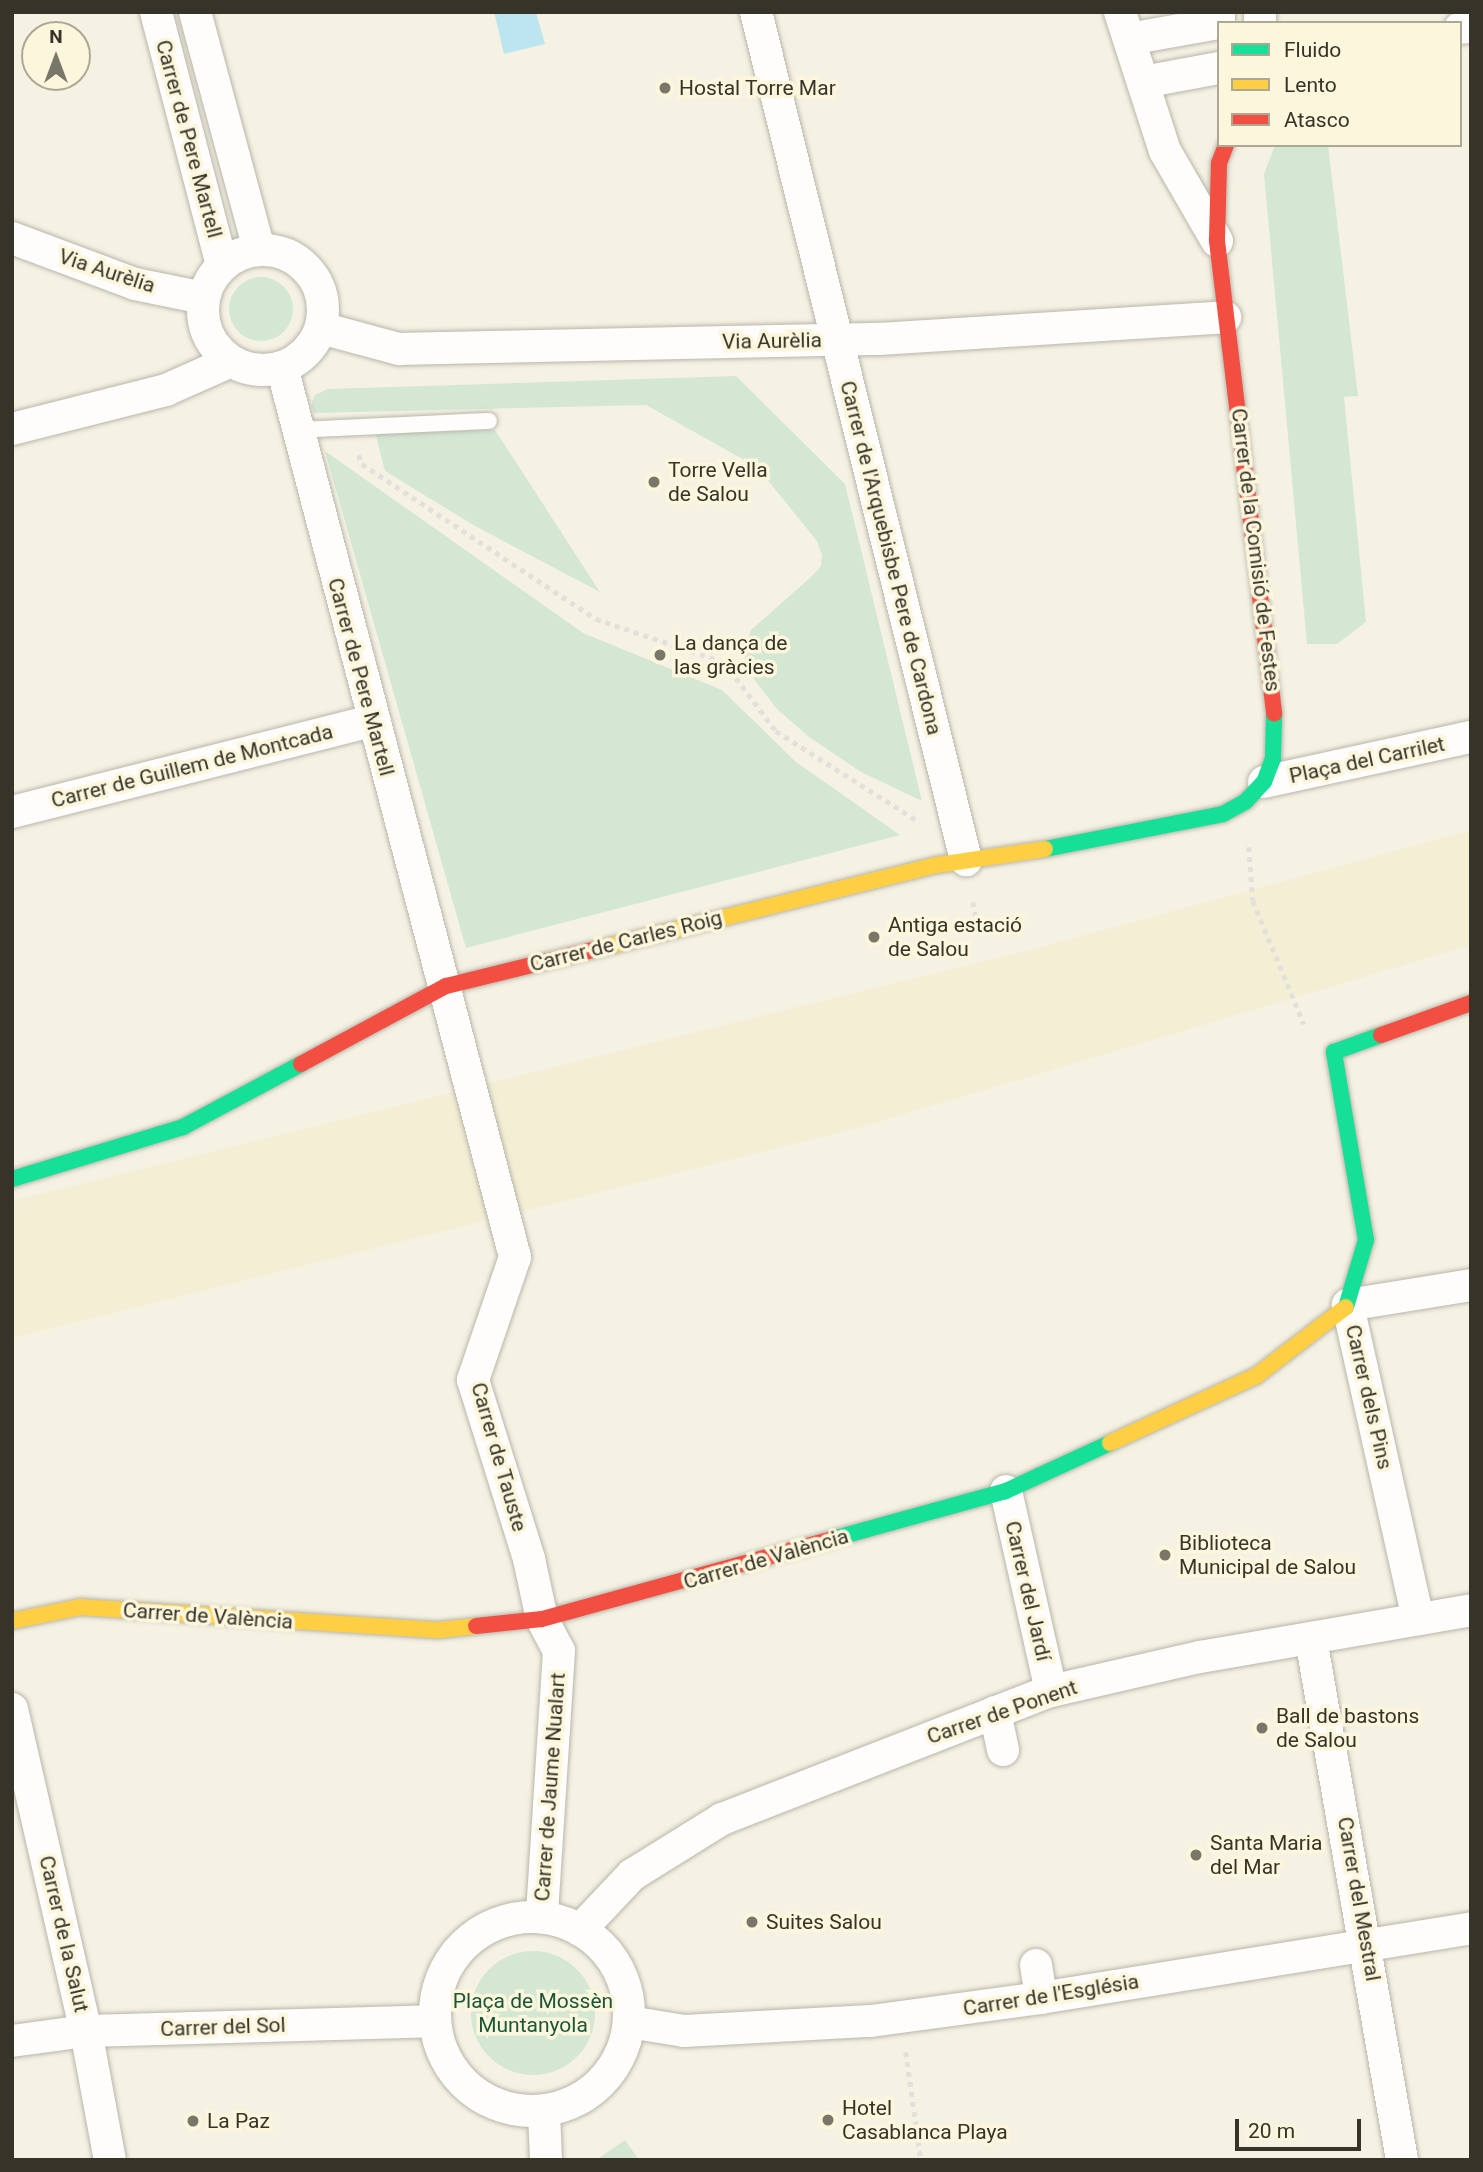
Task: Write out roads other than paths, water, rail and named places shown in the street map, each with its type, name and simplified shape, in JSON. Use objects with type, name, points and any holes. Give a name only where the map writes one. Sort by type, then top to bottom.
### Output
[{"type":"street","name":"Carrer de Pere Martell","points":[[156,12],[222,266]]},
{"type":"street","name":"Carrer de Pere Martell","points":[[195,12],[259,250]]},
{"type":"street","name":"Carrer de l'Arquebisbe Pere de Cardona","points":[[756,12],[835,340],[966,860]]},
{"type":"street","points":[[1216,241],[1165,151],[1124,26],[1217,23]]},
{"type":"street","points":[[1143,82],[1217,68]]},
{"type":"street","name":"Carrer de la Comisió de Festes","points":[[1225,147],[1219,163],[1216,241],[1275,699],[1273,759],[1255,791]]},
{"type":"street","name":"Via Aurèlia","points":[[12,238],[135,284],[204,298]]},
{"type":"street","points":[[259,250],[287,256],[310,273],[323,309],[321,327],[312,345],[282,367],[247,369],[231,361],[208,334],[204,298],[222,266],[259,250]]},
{"type":"street","name":"Via Aurèlia","points":[[321,327],[399,349],[835,340],[1225,317]]},
{"type":"street","points":[[12,429],[166,390],[231,361]]},
{"type":"street","name":"Carrer de Pere Martell","points":[[282,367],[372,722],[446,986],[514,1257]]},
{"type":"street","name":"Carrer de Guillem de Montcada","points":[[12,812],[372,722]]},
{"type":"street","name":"Plaça del Carrilet","points":[[1255,791],[1471,737]]},
{"type":"street","name":"Carrer de Carles Roig","points":[[12,1179],[183,1127],[446,986],[966,860],[1108,840],[1223,814],[1255,791]]},
{"type":"street","name":"Carrer dels Pins","points":[[1418,1619],[1348,1305],[1366,1240],[1334,1052],[1471,1003]]},
{"type":"street","name":"Carrer de Tauste","points":[[514,1257],[472,1380],[529,1559],[542,1619]]},
{"type":"street","name":"Carrer de València","points":[[12,1621],[80,1607],[439,1630],[542,1619],[1006,1491],[1256,1376],[1348,1305],[1471,1285]]},
{"type":"street","name":"Carrer del Jardí","points":[[1006,1491],[1051,1691]]},
{"type":"street","name":"Carrer de Ponent","points":[[580,1930],[632,1875],[722,1819],[1051,1691],[1200,1657],[1471,1610]]},
{"type":"street","name":"Carrer de Jaume Nualart","points":[[542,1619],[559,1651],[542,1917]]},
{"type":"street","name":"Carrer del Mestral","points":[[1311,1639],[1367,1942],[1402,2160]]},
{"type":"street","name":"Carrer de la Salut","points":[[12,1709],[86,2031],[110,2160]]},
{"type":"street","points":[[995,1712],[1003,1750]]},
{"type":"street","points":[[542,1917],[580,1930],[605,1949],[622,1976],[630,2007],[628,2039],[610,2074],[581,2099],[544,2112],[505,2108],[469,2090],[445,2059],[434,2021],[438,1987],[453,1957],[478,1933],[508,1920],[542,1917]]},
{"type":"street","name":"Carrer de l'Església","points":[[629,2022],[684,2031],[902,2017],[1041,1998],[1367,1942],[1471,1928]]},
{"type":"street","points":[[1036,1965],[1041,1998]]},
{"type":"street","name":"Carrer del Sol","points":[[12,2041],[86,2031],[434,2021]]},
{"type":"street","points":[[544,2112],[546,2160]]},
{"type":"lane","points":[[298,430],[489,421]]},
{"type":"water","points":[[494,12],[536,12],[545,44],[504,54]]},
{"type":"place","name":"Hostal Torre Mar","points":[[665,88]]},
{"type":"place","name":"Torre Vella de Salou","points":[[654,482]]},
{"type":"place","name":"La dança de las gràcies","points":[[660,655]]},
{"type":"place","name":"Antiga estació de Salou","points":[[874,937]]},
{"type":"place","name":"Biblioteca Municipal de Salou","points":[[1165,1555]]},
{"type":"place","name":"Ball de bastons de Salou","points":[[1262,1728]]},
{"type":"place","name":"Santa Maria del Mar","points":[[1196,1855]]},
{"type":"place","name":"Suites Salou","points":[[752,1922]]},
{"type":"place","name":"Hotel Casablanca Playa","points":[[828,2120]]},
{"type":"place","name":"La Paz","points":[[193,2121]]},
{"type":"park label","name":"Plaça de Mossèn Muntanyola","points":[[533,2013]]}]
